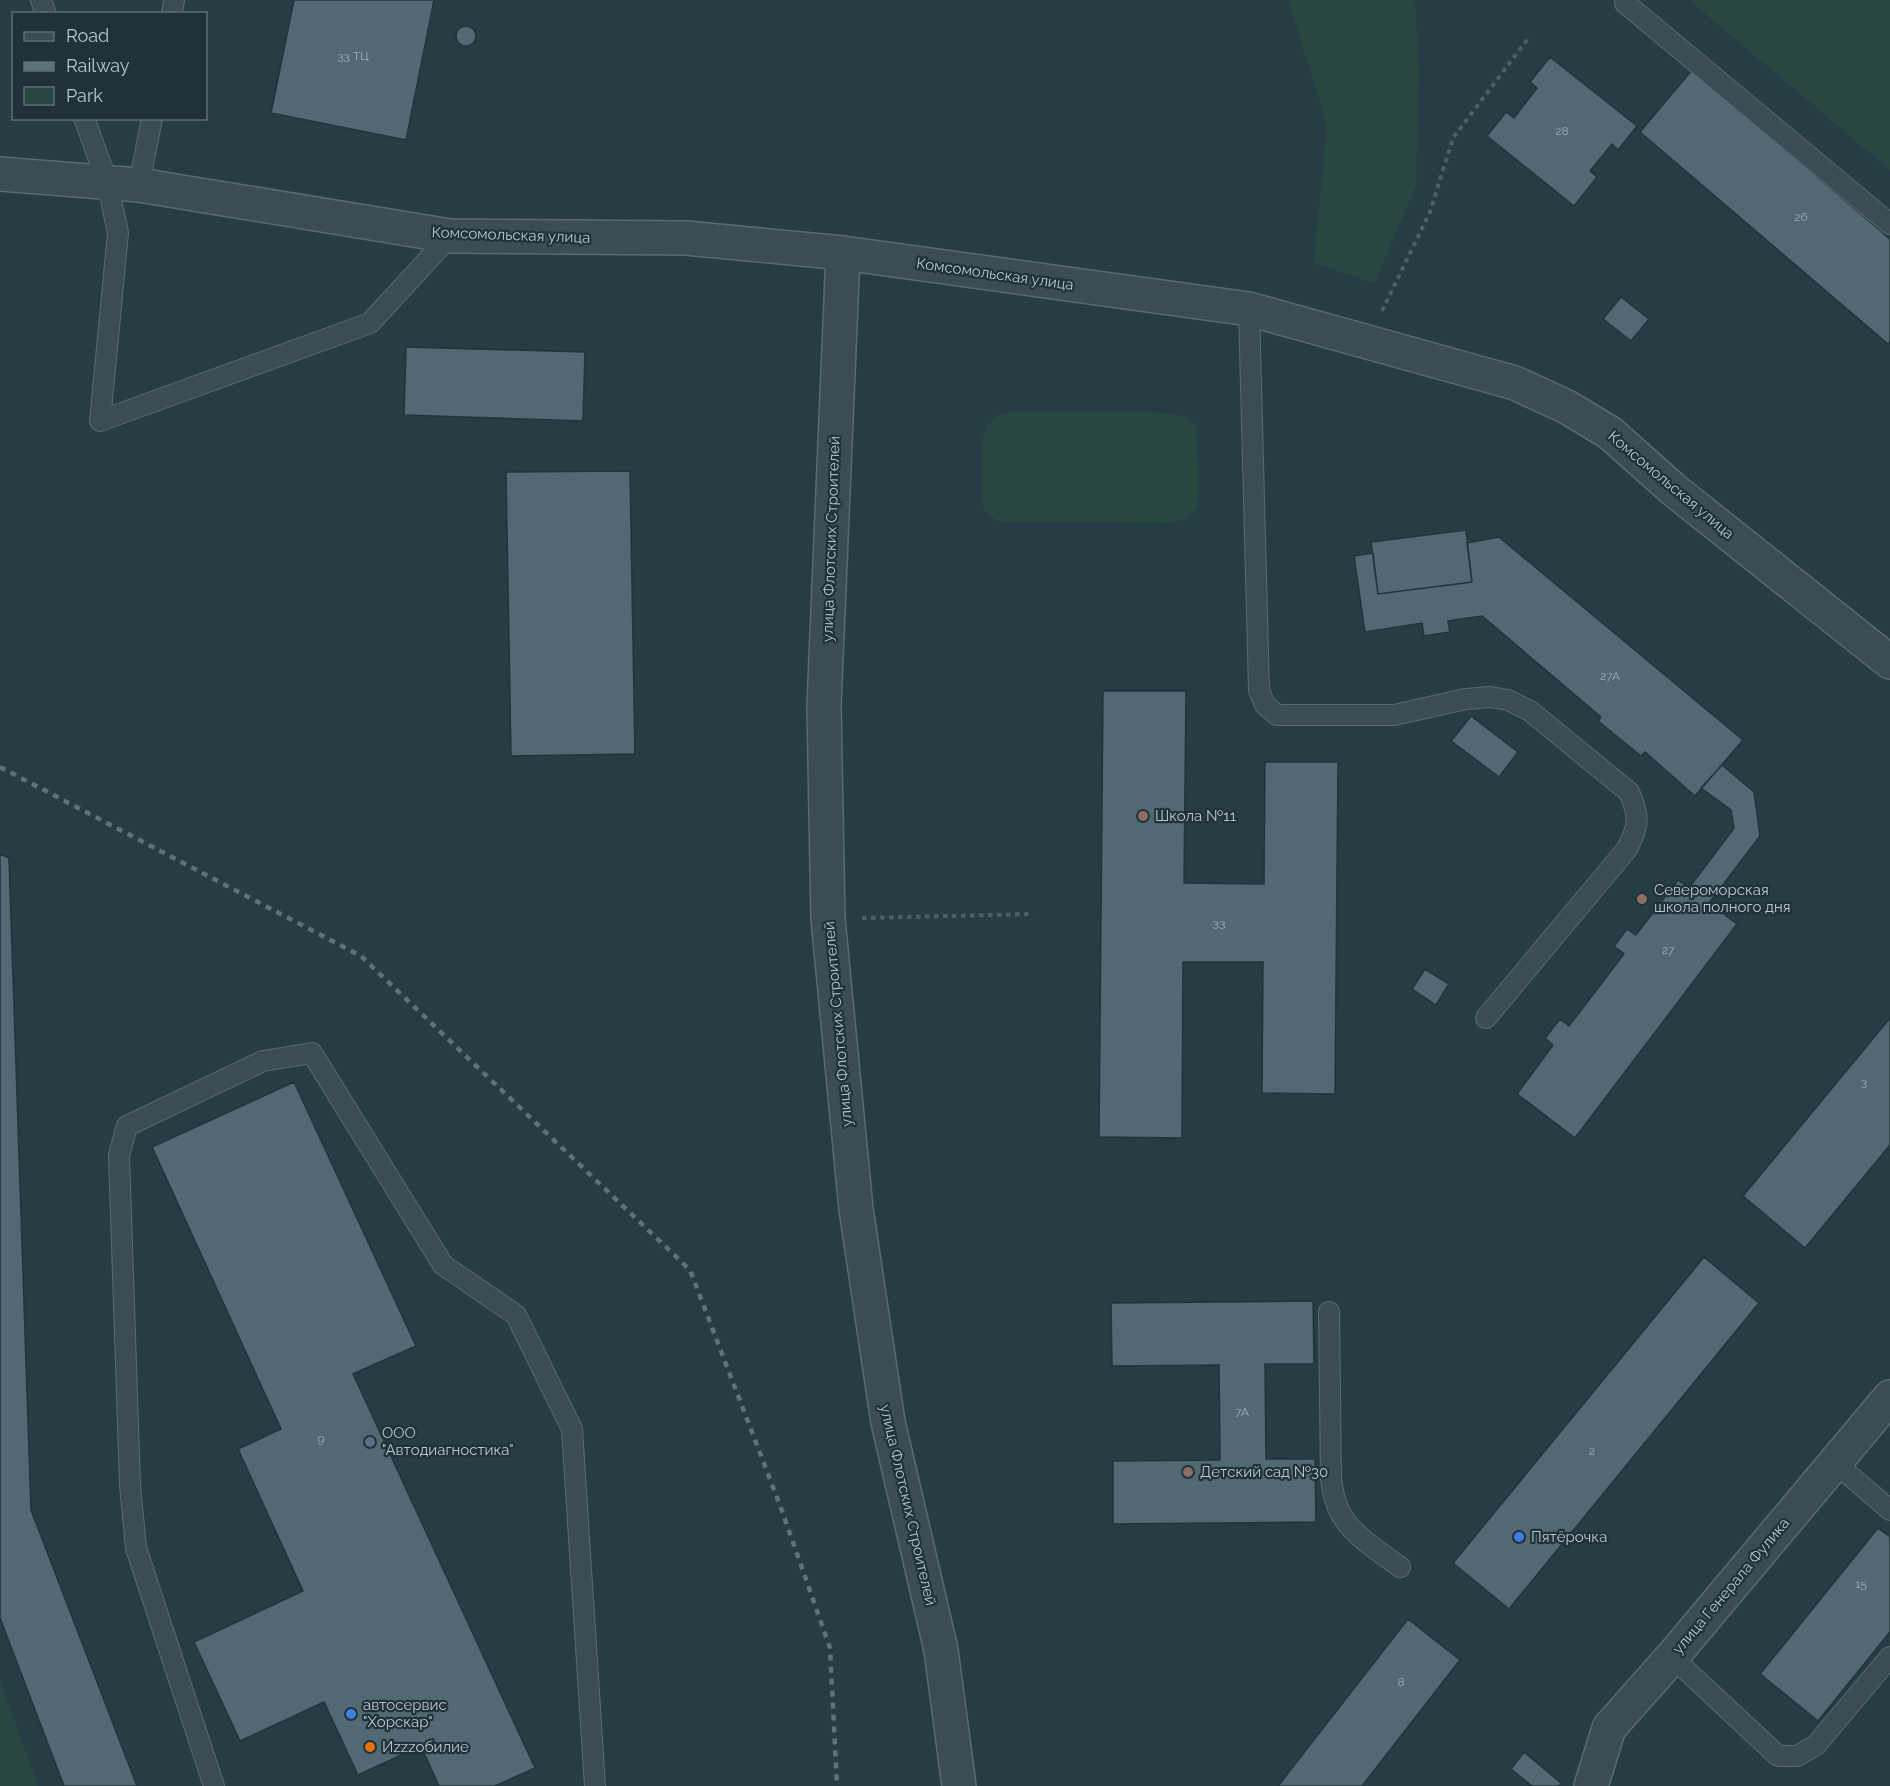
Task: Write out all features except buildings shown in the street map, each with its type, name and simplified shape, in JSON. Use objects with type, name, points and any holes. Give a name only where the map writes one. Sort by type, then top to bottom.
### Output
[{"type":"street","name":"Комсомольская улица","points":[[0,174],[140,184],[450,236],[686,238],[843,253],[1248,309],[1515,383],[1567,407],[1610,433],[1674,490],[1890,662]]},
{"type":"street","name":"улица Флотских Строителей","points":[[843,253],[824,705],[828,919],[856,1209],[888,1422],[941,1650],[958,1786]]},
{"type":"street","name":"улица Генерала Фулика","points":[[1591,1786],[1609,1728],[1672,1657],[1890,1397]]},
{"type":"lane","points":[[1625,3],[1890,224]]},
{"type":"lane","points":[[85,120],[107,181],[118,233],[100,421],[370,323],[450,236]]},
{"type":"lane","points":[[140,184],[152,120]]},
{"type":"lane","points":[[1248,309],[1259,690],[1265,705],[1278,715],[1394,715],[1466,699],[1490,697],[1508,700],[1530,711],[1629,792],[1636,809],[1636,831],[1627,849],[1486,1018]]},
{"type":"lane","points":[[214,1786],[136,1548],[130,1485],[119,1155],[127,1126],[263,1061],[312,1053],[443,1265],[516,1315],[572,1429],[595,1786]]},
{"type":"lane","points":[[1329,1312],[1330,1479],[1335,1502],[1353,1530],[1400,1567]]},
{"type":"lane","points":[[1835,1463],[1890,1509]]},
{"type":"lane","points":[[1672,1657],[1778,1756],[1797,1756],[1816,1745],[1890,1657]]},
{"type":"path","points":[[1367,341],[1430,212],[1453,138],[1530,36]]},
{"type":"path","points":[[828,919],[1034,914]]},
{"type":"green space","points":[[1288,0],[1415,0],[1419,73],[1416,185],[1375,283],[1314,263],[1327,124]]},
{"type":"green space","points":[[1689,0],[1890,0],[1890,170]]},
{"type":"green space","points":[[1011,412],[1171,413],[1188,418],[1195,426],[1197,441],[1198,491],[1195,510],[1186,518],[1170,523],[997,521],[987,513],[982,504],[982,439],[988,424],[998,416]]},
{"type":"green space","points":[[0,1681],[38,1786],[0,1786]]},
{"type":"railway","points":[[0,767],[361,956],[690,1270],[781,1508],[830,1648],[837,1786]]},
{"type":"place","name":"Школа №11","points":[[1143,816]]},
{"type":"place","name":"Североморская школа полного дня","points":[[1642,899]]},
{"type":"place","name":"ООО \"Автодиагностика\"","points":[[370,1442]]},
{"type":"place","name":"Детский сад №30","points":[[1188,1472]]},
{"type":"place","name":"Пятёрочка","points":[[1519,1537]]},
{"type":"place","name":"автосервис \"Хорскар\"","points":[[351,1714]]},
{"type":"place","name":"Иzzzобилие","points":[[370,1747]]}]
